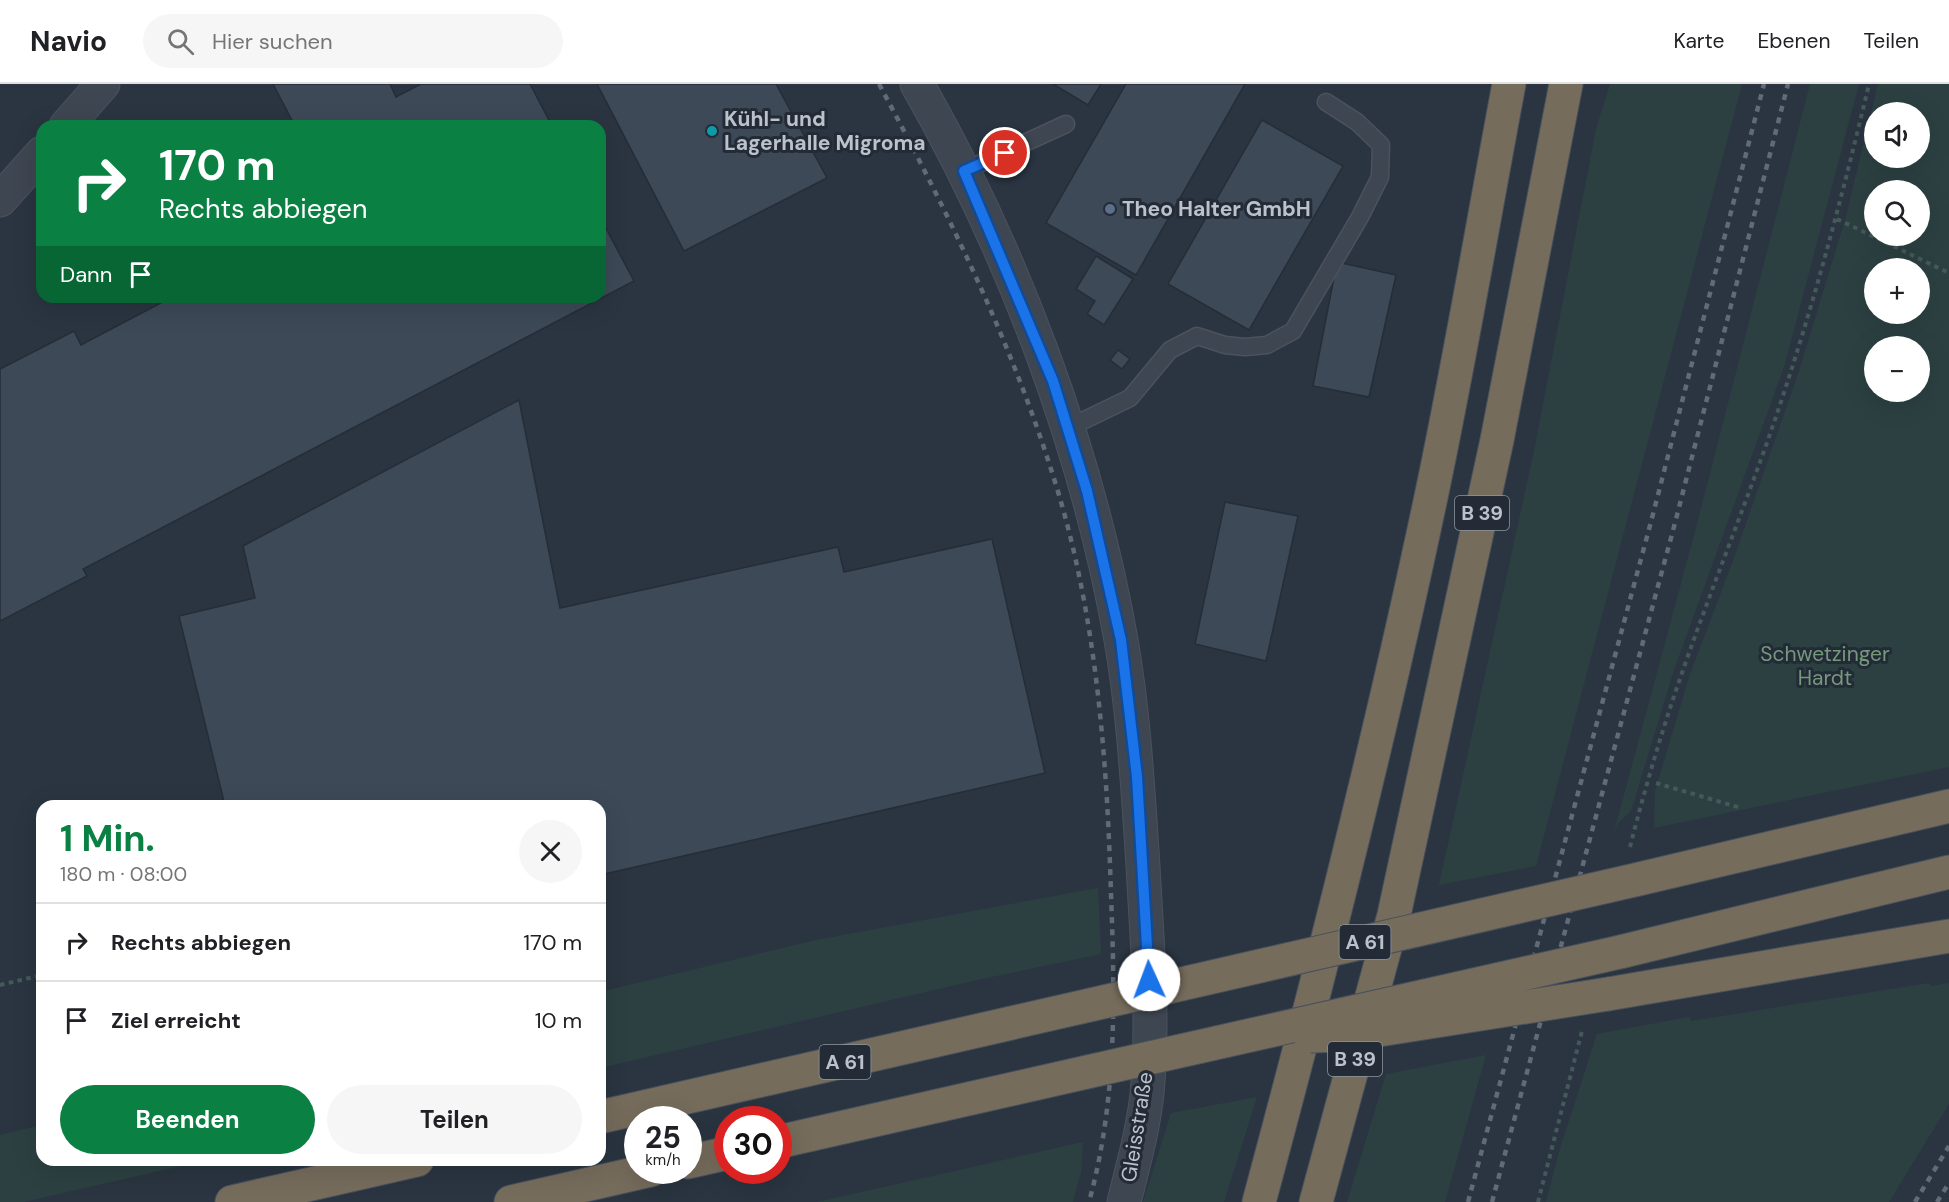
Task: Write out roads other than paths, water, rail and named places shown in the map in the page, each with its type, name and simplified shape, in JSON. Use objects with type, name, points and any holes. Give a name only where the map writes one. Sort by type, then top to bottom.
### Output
[{"type":"highway","name":"B 39","points":[[1259,1202],[1324,962],[1402,634],[1432,493],[1509,84]]},
{"type":"highway","name":"B 39","points":[[1316,1202],[1399,892],[1569,93]]},
{"type":"highway","name":"A 61","points":[[606,1116],[1090,1005],[1634,868],[1949,806]]},
{"type":"highway","points":[[792,1139],[1620,952],[1949,872]]},
{"type":"highway","points":[[1227,1039],[1347,1035],[1608,994],[1949,936]]},
{"type":"highway","points":[[232,1202],[391,1166]]},
{"type":"highway","points":[[510,1202],[624,1176]]},
{"type":"street","points":[[71,120],[103,84]]},
{"type":"street","name":"Gleisstraße","points":[[917,84],[964,171],[1053,381],[1087,491],[1121,640],[1137,777],[1149,1020],[1147,1094],[1141,1134],[1124,1202]]},
{"type":"street","points":[[0,200],[36,160]]},
{"type":"lane","points":[[1068,428],[1130,398],[1170,350],[1197,336],[1225,345],[1245,347],[1268,345],[1293,331],[1360,217],[1380,177],[1381,145],[1357,122],[1326,102]]},
{"type":"lane","points":[[964,171],[1066,124]]},
{"type":"railway","points":[[879,84],[956,234],[1002,336],[1042,441],[1059,495],[1083,593],[1103,743],[1113,972],[1112,1049],[1105,1126],[1089,1202]]},
{"type":"railway","points":[[1468,1202],[1652,518],[1764,84]]},
{"type":"railway","points":[[1492,1202],[1675,523],[1788,84]]},
{"type":"railway","points":[[1915,1202],[1949,1146]]},
{"type":"railway","points":[[1937,1202],[1949,1183]]},
{"type":"place","name":"Kühl- und Lagerhalle Migroma","points":[[712,131]]},
{"type":"place","name":"Theo Halter GmbH","points":[[1110,209]]},
{"type":"park label","name":"Schwetzinger Hardt","points":[[1825,666]]}]
